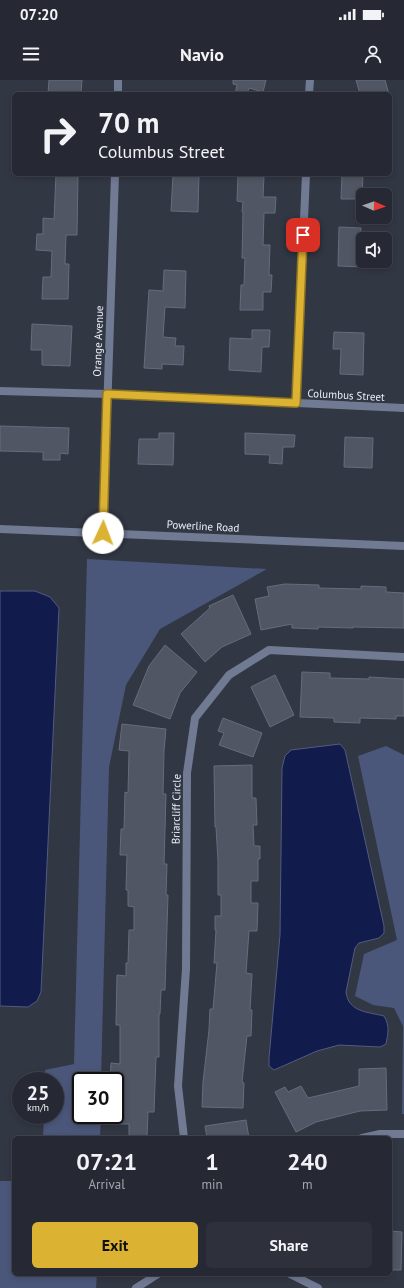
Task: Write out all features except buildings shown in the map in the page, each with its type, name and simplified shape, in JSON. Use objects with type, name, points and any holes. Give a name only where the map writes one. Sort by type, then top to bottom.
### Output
[{"type":"street","points":[[118,80],[118,92]]},
{"type":"street","points":[[309,92],[310,80]]},
{"type":"street","name":"Orange Avenue","points":[[103,533],[115,176]]},
{"type":"street","points":[[296,403],[306,176]]},
{"type":"street","name":"Columbus Street","points":[[0,391],[107,394],[404,408]]},
{"type":"street","name":"Powerline Road","points":[[0,529],[404,546]]},
{"type":"street","name":"Briarcliff Circle","points":[[184,1136],[178,1086],[186,969],[188,773],[195,718],[229,676],[269,650],[404,657]]},
{"type":"street","points":[[371,1136],[380,1134],[404,1134]]},
{"type":"street","points":[[136,1288],[155,1276]]},
{"type":"street","points":[[294,1276],[318,1288]]},
{"type":"shaded area","points":[[87,559],[267,569],[160,629],[126,685],[109,767],[101,1072],[72,1072],[72,1124],[101,1124],[100,1136],[43,1136],[44,1124],[64,1124],[64,1072],[45,1072],[45,1070],[74,1064]]},
{"type":"shaded area","points":[[0,591],[35,591],[50,597],[59,608],[41,992],[37,1001],[28,1007],[0,1006]]},
{"type":"shaded area","points":[[340,744],[345,750],[384,926],[384,933],[379,938],[359,943],[355,948],[346,992],[351,1004],[355,1007],[365,1012],[384,1016],[388,1026],[386,1044],[380,1047],[339,1045],[317,1051],[274,1070],[269,1066],[269,1058],[280,935],[282,768],[285,756],[291,750]]},
{"type":"shaded area","points":[[386,746],[404,755],[404,1114],[402,1114],[403,1026],[394,1008],[373,1005],[355,996],[364,954],[397,940],[358,756]]},
{"type":"shaded area","points":[[0,1181],[12,1181],[12,1276],[97,1276],[96,1288],[0,1288]]},
{"type":"route","points":[[103,533],[107,394],[296,403],[303,235]]}]
